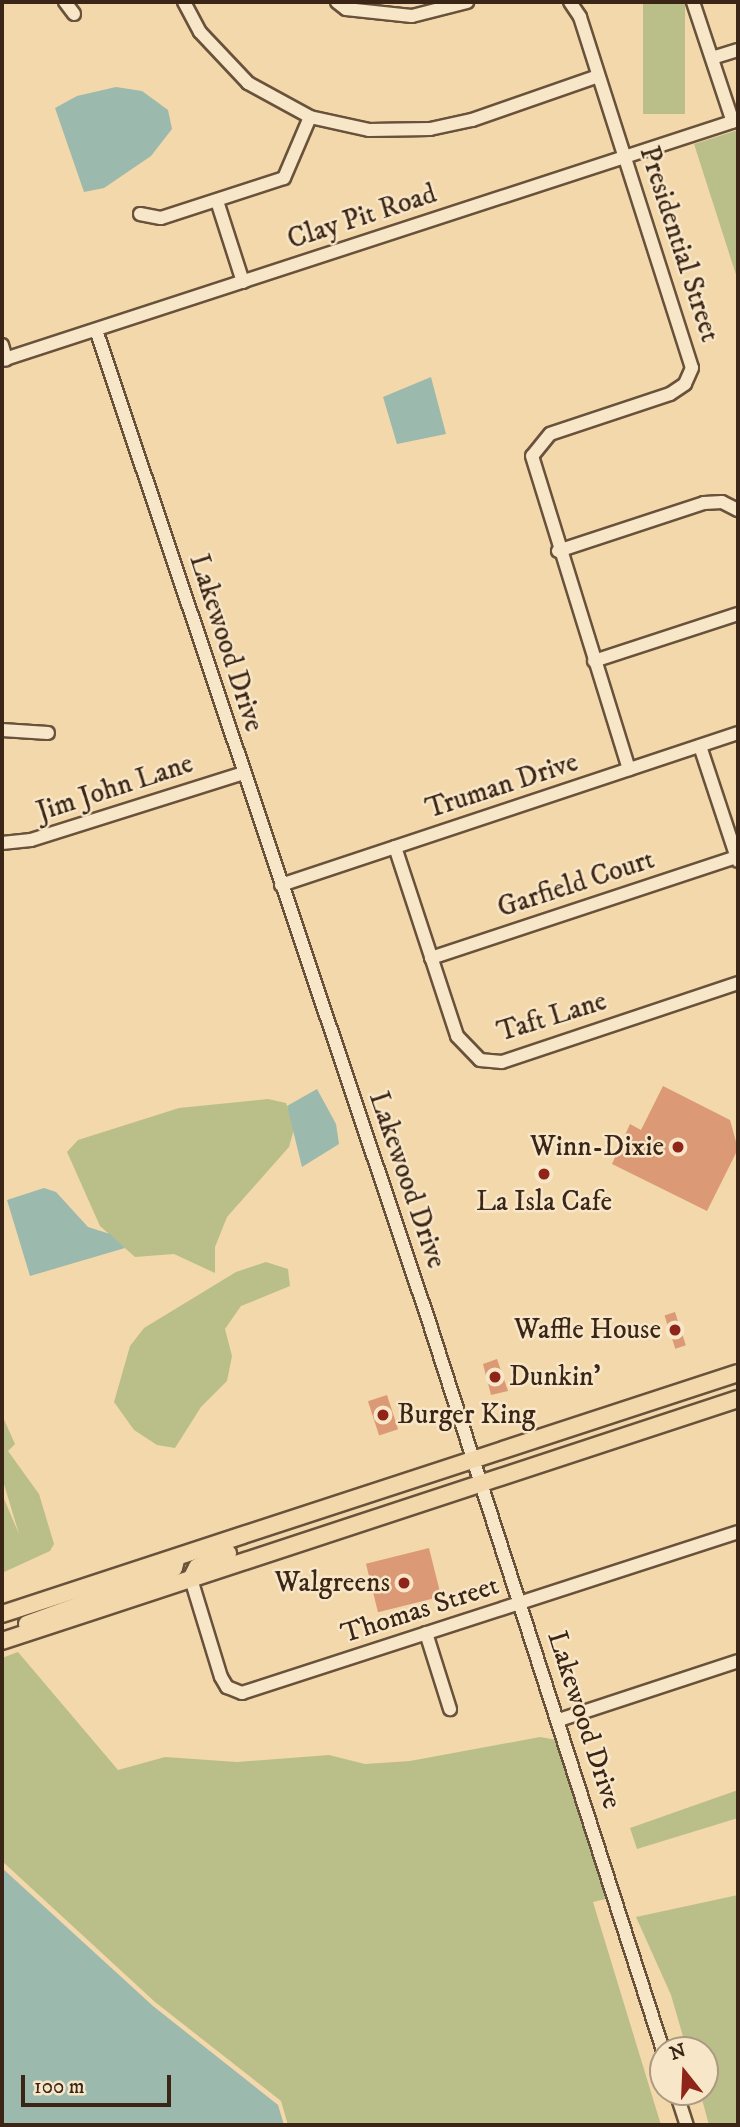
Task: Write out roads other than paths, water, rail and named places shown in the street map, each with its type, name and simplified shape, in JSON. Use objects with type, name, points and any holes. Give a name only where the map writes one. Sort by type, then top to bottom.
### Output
[{"type":"main road","points":[[2,1615],[738,1373]]},
{"type":"main road","points":[[9,1638],[738,1399]]},
{"type":"main road","points":[[191,1579],[206,1560],[267,1539],[299,1519]]},
{"type":"main road","points":[[9,1638],[31,1620],[166,1573],[176,1558]]},
{"type":"street","points":[[65,2],[74,14]]},
{"type":"street","points":[[184,2],[200,32],[239,74],[310,117],[369,130],[430,129],[598,76]]},
{"type":"street","points":[[337,2],[346,9],[412,16],[467,2]]},
{"type":"street","name":"Presidential Street","points":[[570,2],[598,76],[692,368],[685,384],[670,394],[550,434],[537,444],[532,468],[629,769]]},
{"type":"street","points":[[693,2],[736,121]]},
{"type":"street","points":[[712,58],[738,50]]},
{"type":"street","points":[[140,214],[161,218],[284,178],[310,117]]},
{"type":"street","name":"Clay Pit Road","points":[[4,360],[736,121]]},
{"type":"street","points":[[217,201],[243,282]]},
{"type":"street","name":"Lakewood Drive","points":[[96,330],[522,1603],[659,2036]]},
{"type":"street","points":[[2,345],[4,360]]},
{"type":"street","points":[[558,551],[704,502],[722,502],[738,510]]},
{"type":"street","points":[[594,661],[738,614]]},
{"type":"street","points":[[2,730],[48,733]]},
{"type":"street","name":"Truman Drive","points":[[281,885],[738,733]]},
{"type":"street","points":[[701,746],[738,859]]},
{"type":"street","name":"Jim John Lane","points":[[2,843],[31,840],[244,773]]},
{"type":"street","name":"Taft Lane","points":[[395,847],[457,1036],[480,1060],[502,1062],[738,983]]},
{"type":"street","name":"Garfield Court","points":[[431,958],[738,859]]},
{"type":"street","name":"Thomas Street","points":[[191,1579],[221,1677],[233,1692],[254,1692],[738,1532]]},
{"type":"street","points":[[426,1633],[450,1709]]},
{"type":"street","points":[[559,1720],[738,1661]]},
{"type":"street","points":[[681,2106],[687,2125]]},
{"type":"place","name":"Winn-Dixie","points":[[678,1147]]},
{"type":"place","name":"La Isla Cafe","points":[[544,1174]]},
{"type":"place","name":"Waffle House","points":[[675,1330]]},
{"type":"place","name":"Dunkin'","points":[[495,1377]]},
{"type":"place","name":"Burger King","points":[[383,1415]]},
{"type":"place","name":"Walgreens","points":[[404,1583]]}]
